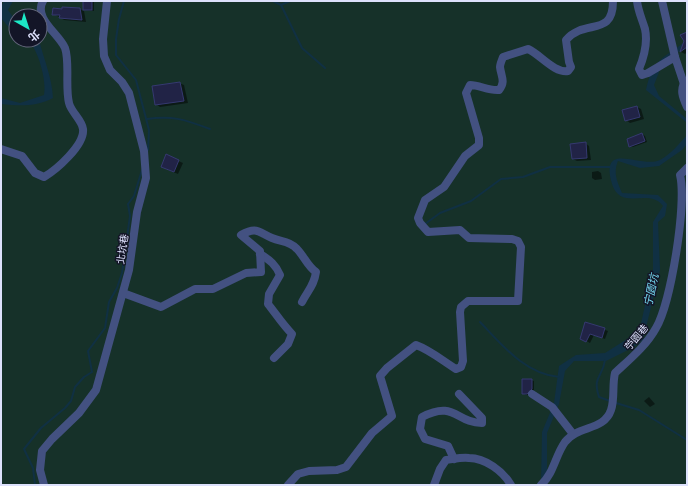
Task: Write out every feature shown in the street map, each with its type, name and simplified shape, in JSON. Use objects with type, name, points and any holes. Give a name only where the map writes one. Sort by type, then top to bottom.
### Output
[{"type":"street","points":[[1,149],[22,156],[35,173],[44,177],[54,171],[83,137],[84,128],[69,104],[65,48],[42,17],[41,4],[43,1]]},
{"type":"street","name":"北坑巷","points":[[44,485],[40,470],[42,451],[52,439],[79,413],[96,390],[129,270],[137,212],[146,178],[144,151],[129,93],[122,82],[110,70],[104,56],[103,39],[107,1]]},
{"type":"street","points":[[288,485],[298,474],[309,471],[337,470],[346,468],[372,433],[392,416],[380,376],[387,368],[416,345],[426,349],[456,369],[461,367],[463,361],[460,312],[461,307],[468,301],[518,300],[521,247],[518,241],[512,239],[469,238],[460,230],[428,232],[420,224],[418,218],[420,210],[425,200],[444,187],[465,156],[479,145],[479,138],[466,92],[470,85],[478,85],[493,90],[499,90],[502,86],[503,79],[500,66],[503,57],[528,50],[543,58],[556,69],[562,72],[568,71],[571,67],[566,40],[572,32],[579,29],[604,25],[609,20],[613,1]]},
{"type":"street","points":[[637,1],[638,11],[645,30],[646,42],[644,57],[639,69],[642,75],[674,57]]},
{"type":"street","points":[[662,1],[674,57],[685,82],[682,94],[687,107]]},
{"type":"street","name":"苧園巷","points":[[573,434],[595,426],[605,420],[611,410],[614,373],[643,347],[657,327],[670,283],[680,225],[682,185],[680,175],[687,168]]},
{"type":"street","points":[[123,293],[161,307],[195,289],[213,289],[246,273],[261,272],[260,251],[241,235],[250,230],[260,231],[272,238],[285,241],[296,248],[311,269],[316,272],[315,283],[307,292],[302,302]]},
{"type":"street","points":[[260,254],[269,259],[277,267],[280,275],[269,294],[268,304],[280,319],[284,327],[292,334],[288,344],[274,358]]},
{"type":"street","points":[[454,459],[448,446],[425,439],[420,429],[422,417],[432,412],[448,411],[474,423],[482,423],[482,418],[459,394]]},
{"type":"street","points":[[532,394],[552,407],[573,434],[564,444],[549,476],[541,485]]},
{"type":"street","points":[[434,485],[440,469],[446,460],[470,457],[482,461],[502,472],[511,485]]},
{"type":"green space","points":[[1,1],[687,1],[687,485],[1,485]]},
{"type":"water","points":[[4,1],[13,1],[8,8],[8,26],[1,18],[1,7]]},
{"type":"water","points":[[687,40],[683,49],[663,62],[654,85],[659,96],[687,119],[687,131],[686,122],[646,90],[652,71],[660,60]]},
{"type":"water","points":[[34,48],[41,48],[53,98],[40,103],[28,105],[1,104],[1,98],[20,103],[44,95],[45,89],[43,74]]},
{"type":"water","name":"宁園坑","points":[[687,135],[687,144],[682,150],[659,166],[640,168],[618,161],[616,169],[617,181],[622,193],[658,195],[667,204],[665,216],[658,222],[660,270],[643,340],[632,348],[606,361],[574,361],[565,371],[559,404],[547,433],[547,475],[541,485],[542,432],[554,403],[559,366],[576,355],[605,353],[635,334],[640,328],[653,269],[653,222],[663,206],[650,198],[622,197],[616,192],[612,184],[610,170],[611,163],[616,159],[624,158],[652,162],[660,160],[671,152]]},
{"type":"building","points":[[83,1],[92,1],[92,10],[83,10]]},
{"type":"building","points":[[62,7],[80,8],[82,20],[59,18],[60,15],[52,15],[53,8],[62,9]]},
{"type":"building","points":[[687,32],[687,47],[680,52],[684,41],[680,35]]},
{"type":"building","points":[[180,82],[184,101],[155,105],[152,86]]},
{"type":"building","points":[[637,106],[640,117],[625,121],[622,110]]},
{"type":"building","points":[[642,133],[645,141],[629,147],[627,139]]},
{"type":"building","points":[[586,142],[587,158],[572,159],[570,144]]},
{"type":"building","points":[[166,154],[179,160],[174,172],[161,167]]},
{"type":"building","points":[[585,322],[605,328],[602,338],[590,334],[586,342],[580,339]]},
{"type":"building","points":[[522,379],[532,379],[532,389],[527,394],[522,394]]},
{"type":"waterway","points":[[124,1],[116,39],[116,55],[136,80],[149,130],[148,150]]},
{"type":"waterway","points":[[273,1],[281,5],[290,1]]},
{"type":"waterway","points":[[281,5],[302,48],[325,68]]},
{"type":"waterway","points":[[147,119],[179,119],[210,129]]},
{"type":"waterway","points":[[425,224],[440,213],[471,201],[501,179],[523,177],[550,167],[612,167]]},
{"type":"waterway","points":[[35,485],[33,468],[24,449],[41,428],[65,408],[71,401],[75,387],[84,377],[92,372],[88,351],[105,328],[109,302],[117,288],[122,273],[130,216],[128,204],[134,196],[142,170]]},
{"type":"waterway","points":[[480,322],[506,349],[525,364],[547,375],[559,377]]},
{"type":"waterway","points":[[605,360],[604,366],[597,381],[597,390],[599,397],[610,401]]},
{"type":"waterway","points":[[616,403],[639,410],[687,440]]}]
